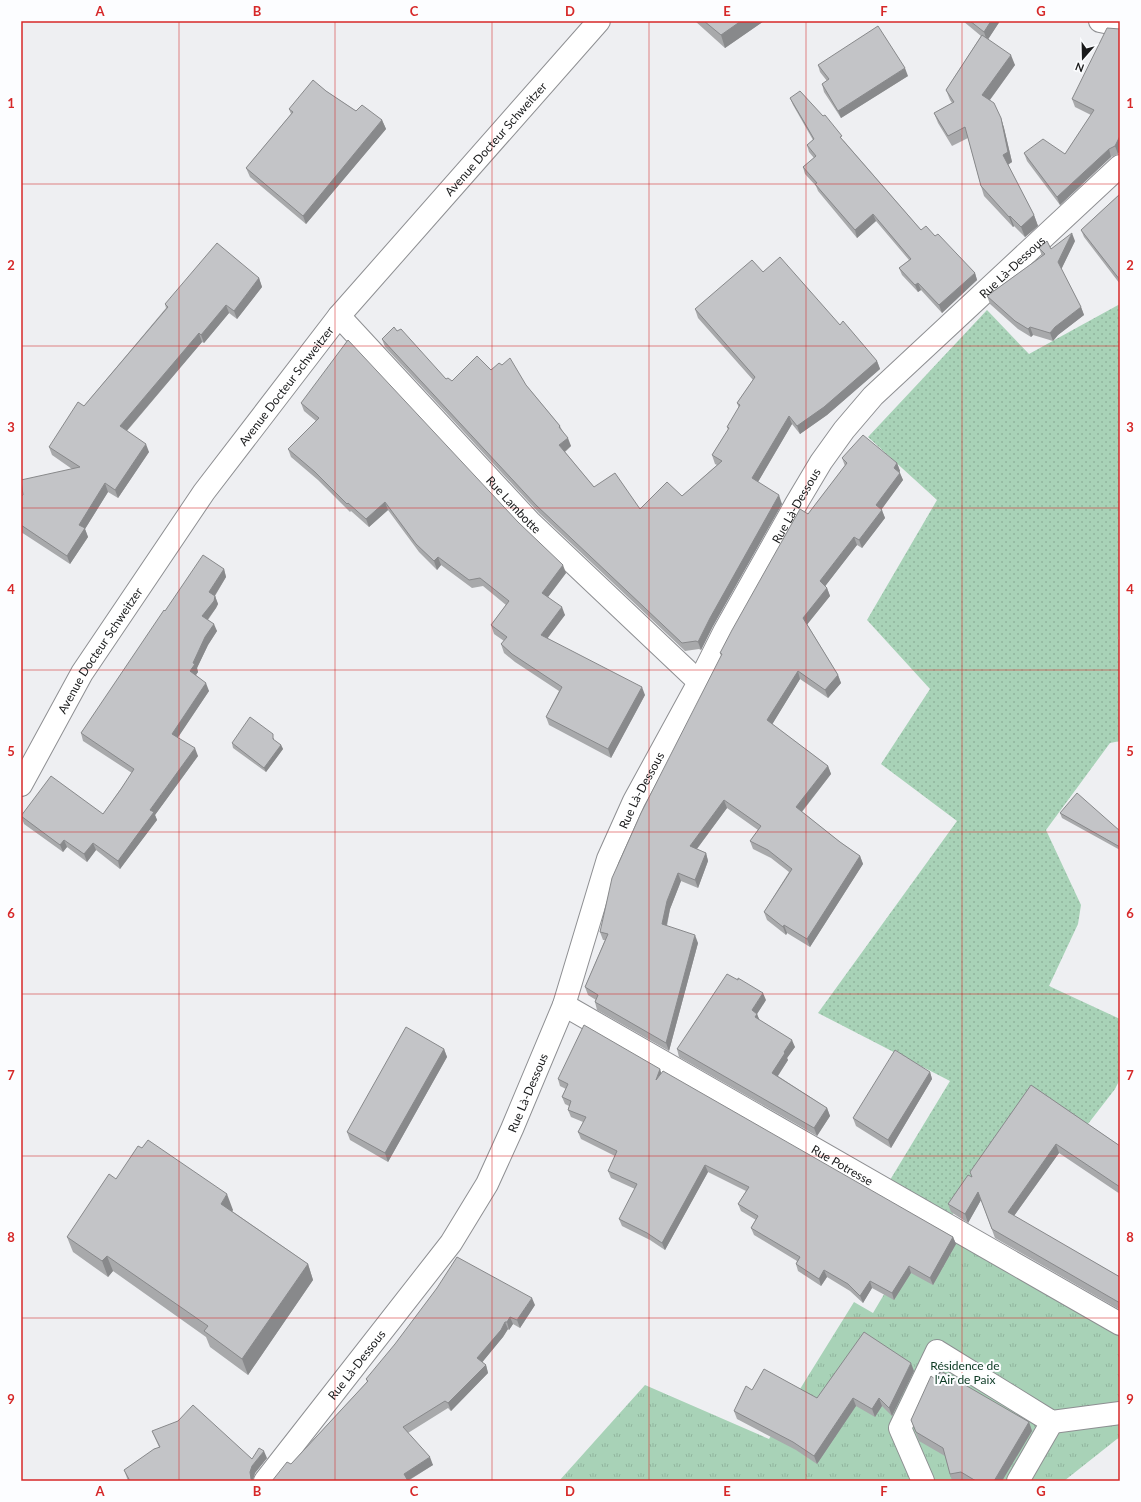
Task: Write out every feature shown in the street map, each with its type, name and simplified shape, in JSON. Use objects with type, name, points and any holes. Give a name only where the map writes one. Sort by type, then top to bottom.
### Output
[{"type":"street","name":"Avenue Docteur Schweitzer","points":[[21,785],[82,673],[204,492],[339,316],[599,21]]},
{"type":"street","points":[[1100,21],[1120,25]]},
{"type":"street","name":"Rue Là-Dessous","points":[[265,1481],[451,1243],[487,1184],[512,1129],[564,1005],[608,859],[634,801],[699,682],[724,632],[792,510],[821,462],[844,430],[873,396],[1120,166]]},
{"type":"street","name":"Rue Lambotte","points":[[339,316],[530,522],[699,682]]},
{"type":"street","name":"Rue Potresse","points":[[564,1005],[1120,1324]]},
{"type":"street","points":[[923,1481],[900,1428],[937,1351],[1052,1422],[1120,1413]]},
{"type":"street","points":[[1018,1481],[1052,1422]]},
{"type":"green space","points":[[1120,304],[1120,627],[1118,639],[1120,640],[1120,741],[1110,743],[1046,830],[1081,905],[1078,924],[1049,986],[1120,1019],[1120,1079],[1115,1089],[1081,1133],[1027,1098],[949,1220],[890,1180],[950,1081],[818,1013],[957,821],[881,764],[930,689],[867,620],[937,500],[868,437],[987,310],[1029,354]]},
{"type":"green space","name":"Résidence de l'Air de Paix","points":[[925,1225],[1120,1334],[1120,1438],[1064,1481],[559,1481],[645,1385],[769,1439],[854,1302],[873,1313]]},
{"type":"building","points":[[704,21],[741,21],[721,35]]},
{"type":"building","points":[[970,21],[991,21],[984,32]]},
{"type":"building","points":[[878,26],[905,68],[838,111],[822,84],[829,79],[818,65]]},
{"type":"building","points":[[1107,28],[1120,29],[1120,136],[1115,146],[1109,149],[1057,197],[1024,153],[1043,139],[1065,154],[1094,110],[1072,99]]},
{"type":"building","points":[[982,35],[1011,55],[982,95],[994,103],[1001,118],[1008,152],[1003,155],[1034,215],[1021,227],[1010,216],[1009,217],[981,186],[965,127],[948,136],[934,113],[954,102],[946,90]]},
{"type":"building","points":[[313,80],[326,91],[356,111],[362,105],[382,120],[303,216],[246,168],[293,112],[289,109]]},
{"type":"building","points":[[800,91],[823,116],[825,115],[842,136],[840,137],[921,230],[926,226],[935,236],[938,234],[975,273],[939,305],[918,283],[915,285],[899,268],[911,259],[873,214],[855,230],[815,184],[817,183],[803,167],[816,156],[807,145],[814,139],[790,98]]},
{"type":"building","points":[[1120,194],[1120,280],[1081,230]]},
{"type":"building","points":[[1072,233],[1058,262],[1081,307],[1055,327],[1050,333],[1030,327],[1028,329],[1015,321],[987,296],[1045,254],[1039,248],[1047,241],[1051,249]]},
{"type":"building","points":[[217,243],[259,278],[234,311],[226,305],[201,335],[199,333],[120,426],[146,444],[115,490],[105,483],[79,525],[85,528],[67,556],[21,525],[21,496],[23,495],[21,480],[80,467],[49,447],[78,402],[84,406],[168,307],[165,304]]},
{"type":"building","points":[[780,257],[840,325],[843,321],[877,361],[824,407],[797,426],[789,416],[752,478],[779,495],[698,642],[682,643],[536,505],[382,339],[394,327],[397,331],[401,329],[446,379],[448,378],[452,381],[477,356],[491,370],[499,363],[502,365],[510,358],[526,385],[568,438],[559,445],[594,487],[615,473],[640,509],[667,482],[682,496],[722,461],[712,455],[729,428],[727,427],[740,405],[737,403],[755,377],[695,309],[752,260],[763,272]]},
{"type":"building","points":[[348,340],[518,522],[563,565],[542,593],[562,607],[541,635],[642,687],[608,749],[546,717],[562,687],[512,654],[501,644],[507,637],[491,625],[509,601],[480,578],[469,580],[438,557],[434,561],[416,544],[385,502],[366,519],[348,503],[347,504],[315,472],[288,449],[319,418],[301,403]]},
{"type":"building","points":[[863,435],[897,463],[894,468],[900,473],[876,505],[882,510],[859,540],[854,537],[820,581],[827,588],[803,618],[838,675],[825,690],[798,671],[767,720],[828,766],[796,807],[860,856],[807,939],[784,925],[783,927],[764,912],[792,869],[768,850],[750,841],[761,826],[724,800],[690,846],[706,853],[695,880],[678,873],[667,901],[662,924],[695,935],[666,1043],[595,1002],[598,995],[585,987],[608,934],[600,932],[612,878],[641,813],[722,654],[720,653],[800,509],[808,514],[847,463],[842,458]]},
{"type":"building","points":[[203,555],[224,569],[209,592],[215,596],[214,601],[202,616],[214,624],[205,637],[193,663],[195,664],[190,671],[206,683],[172,734],[195,748],[150,810],[154,812],[118,861],[93,843],[84,854],[64,840],[60,845],[21,816],[51,776],[103,814],[121,789],[134,769],[81,733]]},
{"type":"building","points":[[250,717],[273,734],[273,739],[281,745],[264,768],[232,743]]},
{"type":"building","points":[[1077,793],[1120,831],[1120,847],[1060,813]]},
{"type":"building","points":[[727,974],[738,980],[738,978],[763,993],[752,1010],[757,1014],[755,1017],[792,1040],[772,1073],[827,1108],[814,1128],[677,1049]]},
{"type":"building","points":[[584,1025],[660,1069],[656,1080],[663,1071],[953,1237],[930,1278],[909,1266],[892,1293],[870,1281],[860,1296],[848,1284],[824,1270],[819,1279],[796,1264],[800,1257],[751,1228],[758,1216],[738,1204],[749,1187],[705,1165],[662,1243],[647,1233],[619,1219],[637,1184],[608,1171],[617,1151],[578,1132],[586,1117],[568,1110],[571,1101],[562,1097],[568,1084],[558,1079]]},
{"type":"building","points":[[406,1027],[444,1049],[385,1153],[347,1132]]},
{"type":"building","points":[[895,1050],[930,1072],[888,1140],[853,1118]]},
{"type":"building","points":[[1031,1085],[1120,1146],[1120,1187],[1056,1144],[1008,1212],[1120,1277],[1120,1303],[992,1229],[978,1192],[965,1214],[948,1204],[968,1175],[972,1177],[970,1172]]},
{"type":"building","points":[[148,1140],[227,1194],[221,1204],[308,1264],[242,1359],[204,1331],[208,1326],[107,1256],[102,1261],[67,1237],[109,1174],[116,1179],[138,1146],[142,1148]]},
{"type":"building","points":[[457,1257],[532,1298],[517,1320],[510,1317],[507,1322],[505,1322],[501,1330],[477,1358],[486,1365],[448,1403],[445,1401],[403,1427],[430,1457],[404,1474],[408,1481],[272,1481],[287,1462],[291,1464],[368,1381],[366,1379],[395,1344],[437,1288]]},
{"type":"building","points":[[864,1332],[911,1363],[889,1408],[879,1398],[872,1409],[853,1398],[814,1456],[793,1442],[734,1411],[746,1386],[752,1390],[764,1369],[817,1398]]},
{"type":"building","points":[[941,1371],[1029,1422],[994,1481],[976,1481],[961,1472],[950,1474],[943,1448],[916,1432],[911,1420],[931,1376],[936,1380]]},
{"type":"building","points":[[193,1405],[252,1459],[259,1448],[264,1451],[252,1466],[250,1472],[251,1479],[253,1481],[130,1481],[124,1470],[154,1449],[160,1447],[152,1431],[178,1421]]}]
